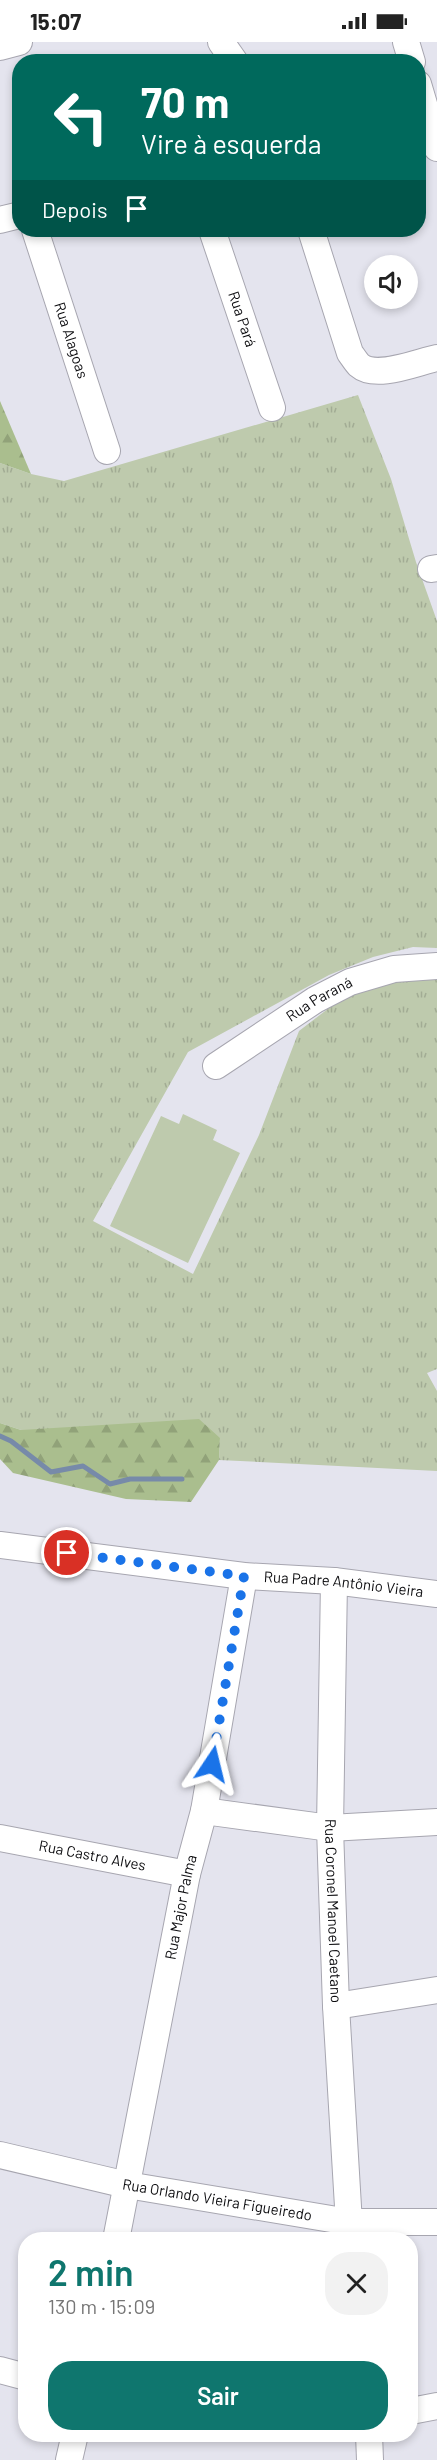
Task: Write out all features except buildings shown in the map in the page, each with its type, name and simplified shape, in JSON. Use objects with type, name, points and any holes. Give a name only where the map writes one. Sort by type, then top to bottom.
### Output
[{"type":"street","points":[[0,47],[19,42]]},
{"type":"street","points":[[426,112],[437,150]]},
{"type":"street","name":"Rua Alagoas","points":[[37,237],[107,451]]},
{"type":"street","name":"Rua Pará","points":[[214,237],[272,408]]},
{"type":"street","points":[[314,237],[351,353],[359,365],[370,371],[384,371],[437,357]]},
{"type":"street","name":"Rua Paraná","points":[[216,1066],[315,1000],[350,982],[394,969],[437,966]]},
{"type":"street","name":"Rua Padre Antônio Vieira","points":[[0,1545],[244,1576],[334,1581],[437,1594]]},
{"type":"street","name":"Rua Major Palma","points":[[118,2232],[187,1874],[204,1811],[244,1576]]},
{"type":"street","name":"Rua Coronel Manoel Caetano","points":[[334,1581],[330,1828],[336,2006],[350,2231]]},
{"type":"street","points":[[204,1811],[330,1828],[437,1821]]},
{"type":"street","name":"Rua Castro Alves","points":[[0,1838],[187,1874]]},
{"type":"street","points":[[336,2006],[437,1990]]},
{"type":"street","name":"Rua Orlando Vieira Figueiredo","points":[[0,2155],[127,2185],[350,2231],[437,2222]]},
{"type":"street","points":[[0,2370],[18,2375]]},
{"type":"street","points":[[418,2410],[437,2406]]},
{"type":"street","points":[[69,2460],[73,2442]]},
{"type":"street","points":[[369,2442],[370,2460]]},
{"type":"green space","points":[[358,395],[391,479],[437,621],[437,948],[413,947],[373,957],[329,975],[188,1052],[93,1221],[193,1274],[259,1135],[299,1031],[342,998],[382,978],[437,972],[437,1369],[427,1373],[437,1391],[437,1471],[219,1460],[220,1438],[21,1430],[0,1423],[0,463],[31,474],[64,481]]},
{"type":"green space","points":[[0,401],[31,474],[0,463]]},
{"type":"green space","points":[[183,1114],[217,1130],[213,1140],[240,1153],[188,1263],[110,1226],[161,1116],[179,1124]]},
{"type":"green space","points":[[199,1419],[220,1438],[219,1460],[191,1502],[126,1499],[13,1473],[0,1459],[0,1423],[21,1430]]},
{"type":"waterway","points":[[0,1436],[11,1441],[51,1472],[83,1466],[110,1484],[130,1479],[182,1479]]},
{"type":"route","points":[[67,1553],[244,1576],[212,1764]]}]
